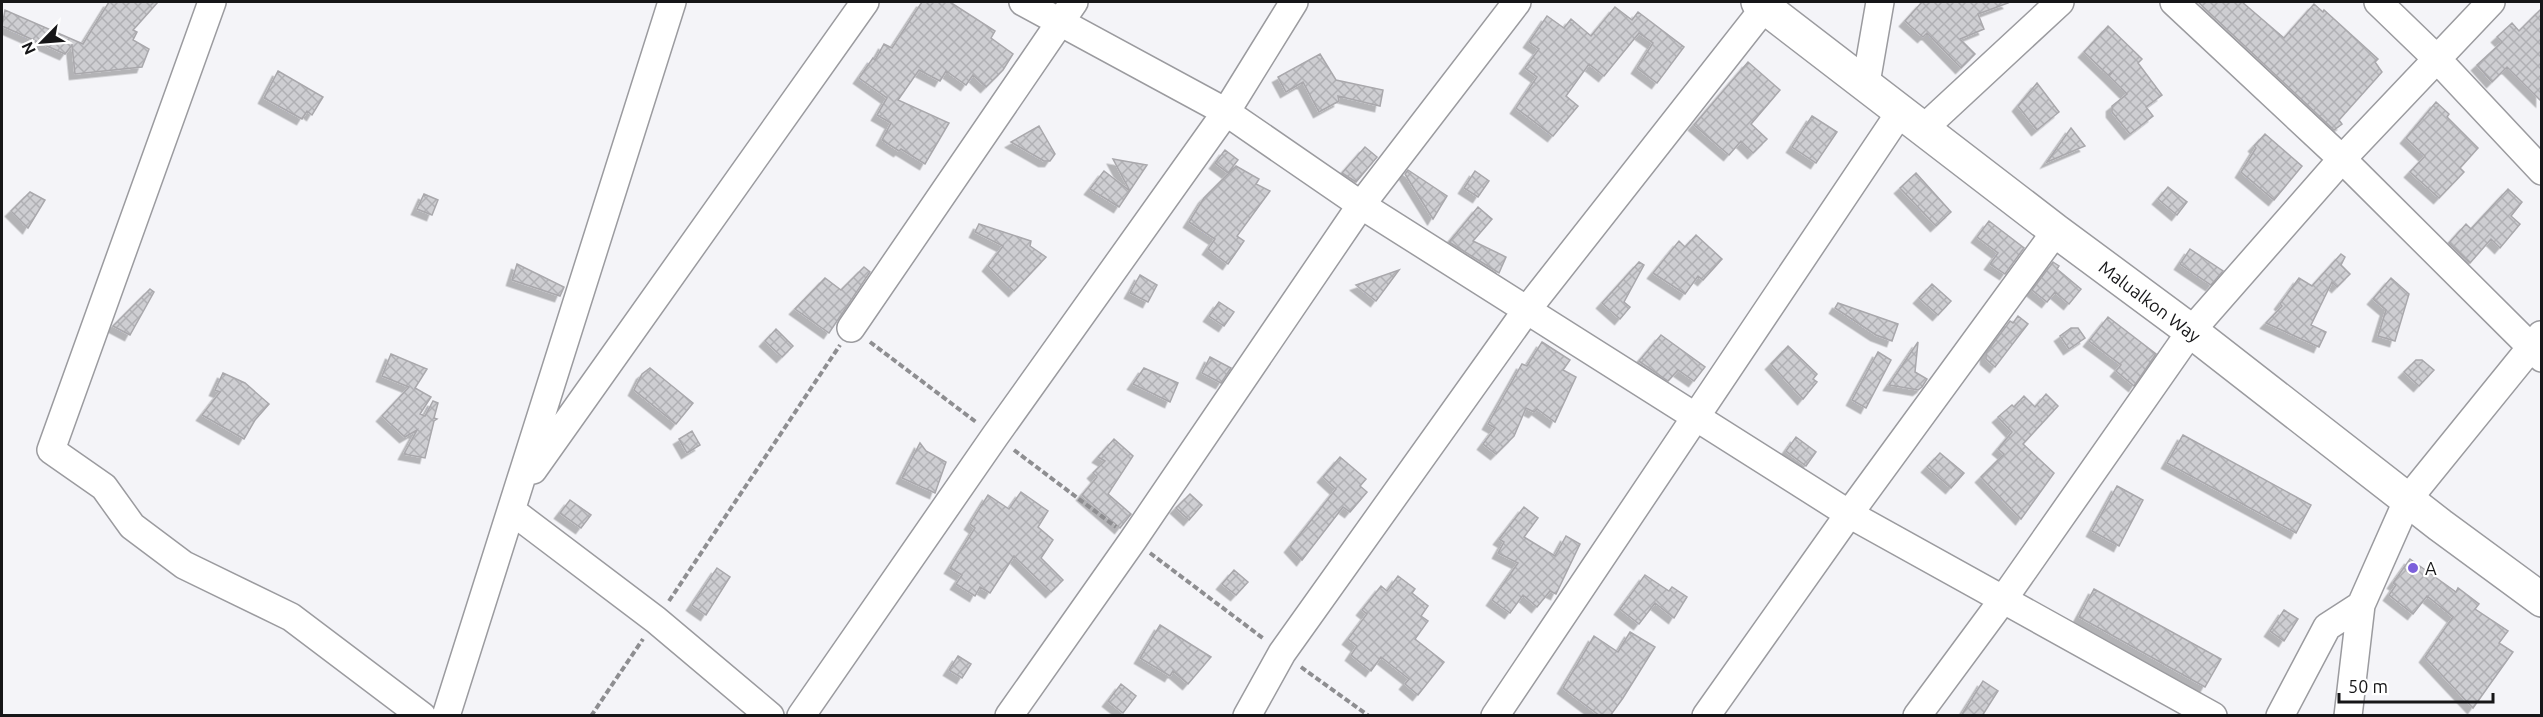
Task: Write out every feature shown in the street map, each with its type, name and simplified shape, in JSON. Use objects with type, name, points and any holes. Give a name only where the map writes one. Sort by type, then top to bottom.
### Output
[{"type":"main road","name":"Malualkon Way","points":[[1761,4],[2541,600]]},
{"type":"street","points":[[212,2],[51,450],[104,487],[132,526],[184,565],[291,617],[422,716]]},
{"type":"street","points":[[446,716],[672,2]]},
{"type":"street","points":[[515,501],[865,2]]},
{"type":"street","points":[[1023,2],[1068,12],[1226,112],[1360,205],[1849,514],[2002,601],[2213,716]]},
{"type":"street","points":[[801,716],[995,436],[1226,112],[1294,2]]},
{"type":"street","points":[[1009,716],[1133,540],[1360,205],[1517,2]]},
{"type":"street","points":[[1866,83],[1881,2]]},
{"type":"street","points":[[1495,716],[1695,417],[1912,120],[2060,2]]},
{"type":"street","points":[[2174,2],[2537,346],[2408,499],[2361,605],[2348,716]]},
{"type":"street","points":[[2378,2],[2436,58],[2541,171]]},
{"type":"street","points":[[1917,716],[2002,601],[2191,331],[2342,159],[2491,2]]},
{"type":"street","points":[[1247,716],[1282,653],[1526,311],[1761,4]]},
{"type":"street","points":[[851,328],[1068,12]]},
{"type":"street","points":[[1706,716],[1849,514],[2056,231]]},
{"type":"street","points":[[515,501],[771,716]]},
{"type":"street","points":[[2280,716],[2327,627],[2361,605]]},
{"type":"building","points":[[109,2],[158,2],[133,30],[137,32],[133,40],[149,49],[142,67],[75,74],[72,45],[65,54],[2,26],[5,10],[83,44]]},
{"type":"building","points":[[922,2],[950,2],[995,31],[991,38],[1013,54],[1003,70],[986,87],[973,75],[966,85],[946,71],[940,81],[919,70],[898,100],[949,123],[925,164],[882,140],[891,123],[877,115],[887,98],[859,78],[873,58],[875,60],[884,44],[892,48]]},
{"type":"building","points":[[1922,2],[2008,3],[1978,14],[1984,29],[1960,39],[1975,54],[1961,68],[1927,33],[1923,37],[1905,21]]},
{"type":"building","points":[[2198,2],[2242,2],[2284,38],[2314,4],[2323,12],[2324,10],[2378,59],[2375,62],[2382,72],[2339,120],[2342,124],[2334,130]]},
{"type":"building","points":[[1615,7],[1632,20],[1638,12],[1684,47],[1657,83],[1637,68],[1653,43],[1639,33],[1604,76],[1589,64],[1566,96],[1578,106],[1553,136],[1516,108],[1537,77],[1525,68],[1539,49],[1529,42],[1547,16],[1564,28],[1571,19],[1591,36]]},
{"type":"building","points":[[2541,9],[2541,101],[2507,67],[2492,82],[2477,65],[2502,42],[2497,37],[2512,23],[2519,31]]},
{"type":"building","points":[[2108,26],[2142,59],[2138,63],[2162,95],[2146,107],[2153,116],[2130,134],[2112,112],[2112,106],[2127,94],[2109,76],[2113,71],[2108,75],[2084,52]]},
{"type":"building","points":[[1320,54],[1336,80],[1383,90],[1380,106],[1338,96],[1339,101],[1319,112],[1303,82],[1286,92],[1278,77]]},
{"type":"building","points":[[1748,62],[1780,90],[1751,124],[1767,139],[1753,153],[1741,141],[1729,155],[1694,125]]},
{"type":"building","points":[[278,71],[323,97],[312,115],[307,111],[302,119],[264,98]]},
{"type":"building","points":[[2037,83],[2059,112],[2037,130],[2018,106]]},
{"type":"building","points":[[2436,102],[2449,114],[2447,117],[2478,148],[2460,168],[2464,172],[2439,198],[2410,172],[2425,156],[2406,138]]},
{"type":"building","points":[[1812,116],[1837,132],[1816,163],[1792,147]]},
{"type":"building","points":[[1039,126],[1055,154],[1050,161],[1044,161],[1011,142]]},
{"type":"building","points":[[2071,128],[2085,146],[2047,162]]},
{"type":"building","points":[[2265,134],[2302,166],[2274,200],[2241,172],[2256,148],[2254,146]]},
{"type":"building","points":[[1365,147],[1377,157],[1356,182],[1342,173]]},
{"type":"building","points":[[1225,150],[1238,160],[1228,173],[1215,163]]},
{"type":"building","points":[[1113,159],[1147,165],[1130,191]]},
{"type":"building","points":[[1236,166],[1259,179],[1256,184],[1270,191],[1237,236],[1244,241],[1228,264],[1208,249],[1215,239],[1189,222],[1204,198]]},
{"type":"building","points":[[1408,170],[1447,196],[1433,219],[1405,174]]},
{"type":"building","points":[[1104,171],[1130,191],[1119,207],[1090,189]]},
{"type":"building","points":[[1475,171],[1489,181],[1478,197],[1464,188]]},
{"type":"building","points":[[1916,173],[1951,212],[1936,226],[1900,188]]},
{"type":"building","points":[[2168,187],[2187,202],[2177,215],[2158,199]]},
{"type":"building","points":[[2508,189],[2522,202],[2511,216],[2520,224],[2500,248],[2491,239],[2470,263],[2449,243],[2466,224],[2471,229]]},
{"type":"building","points":[[30,192],[45,200],[28,228],[11,211]]},
{"type":"building","points":[[424,194],[438,200],[432,215],[417,209]]},
{"type":"building","points":[[1478,207],[1492,219],[1473,241],[1506,257],[1499,273],[1449,242]]},
{"type":"building","points":[[1989,221],[2024,248],[2005,274],[1990,264],[1998,253],[1977,237]]},
{"type":"building","points":[[979,224],[1031,241],[1030,246],[1046,257],[1014,291],[988,266],[1003,246],[975,232]]},
{"type":"building","points":[[1696,235],[1722,259],[1703,280],[1698,276],[1685,294],[1653,273],[1679,241],[1685,247]]},
{"type":"building","points":[[2190,249],[2223,271],[2211,285],[2180,264]]},
{"type":"building","points":[[2341,254],[2345,257],[2341,265],[2350,274],[2337,287],[2332,282],[2311,325],[2326,332],[2319,347],[2266,323],[2282,306],[2280,304],[2299,278],[2312,286]]},
{"type":"building","points":[[1639,262],[1644,265],[1624,302],[1630,307],[1620,319],[1602,303]]},
{"type":"building","points":[[2053,262],[2059,266],[2057,269],[2081,289],[2069,304],[2055,292],[2047,302],[2032,290]]},
{"type":"building","points":[[517,264],[564,287],[560,296],[512,280]]},
{"type":"building","points":[[864,267],[870,272],[829,333],[795,309],[825,278],[841,290]]},
{"type":"building","points":[[1399,270],[1376,301],[1356,285]]},
{"type":"building","points":[[1140,275],[1157,285],[1148,302],[1130,293]]},
{"type":"building","points":[[2391,278],[2409,294],[2395,341],[2378,336],[2386,310],[2373,299]]},
{"type":"building","points":[[1932,284],[1951,301],[1938,315],[1919,298]]},
{"type":"building","points":[[150,289],[154,292],[130,335],[113,326]]},
{"type":"building","points":[[1219,302],[1234,312],[1224,326],[1209,316]]},
{"type":"building","points":[[1838,303],[1898,324],[1892,341],[1876,335],[1835,308]]},
{"type":"building","points":[[2018,316],[2028,324],[1995,367],[1986,359],[1986,353],[2010,321],[2013,323]]},
{"type":"building","points":[[2108,317],[2156,354],[2134,386],[2116,371],[2121,365],[2089,341]]},
{"type":"building","points":[[2071,328],[2078,328],[2085,338],[2069,349],[2060,336]]},
{"type":"building","points":[[776,329],[793,346],[782,357],[765,341]]},
{"type":"building","points":[[1661,335],[1705,367],[1694,381],[1678,370],[1668,381],[1639,361]]},
{"type":"building","points":[[1542,342],[1570,360],[1563,370],[1576,377],[1555,422],[1537,409],[1534,412],[1526,408],[1514,436],[1496,454],[1483,444],[1495,428],[1488,424],[1522,364],[1527,366]]},
{"type":"building","points":[[1918,342],[1915,372],[1927,379],[1922,387],[1918,390],[1889,385]]},
{"type":"building","points":[[1788,346],[1817,374],[1813,379],[1817,382],[1803,399],[1771,364]]},
{"type":"building","points":[[1878,352],[1891,360],[1866,408],[1852,400]]},
{"type":"building","points":[[391,354],[427,369],[415,388],[431,397],[420,414],[425,416],[433,401],[438,403],[434,418],[437,419],[434,421],[425,458],[404,454],[417,430],[405,437],[382,416],[409,387],[382,376]]},
{"type":"building","points":[[1210,357],[1231,368],[1221,383],[1202,373]]},
{"type":"building","points":[[2416,360],[2422,360],[2434,370],[2419,386],[2404,372]]},
{"type":"building","points":[[650,368],[693,403],[676,424],[634,390],[642,374]]},
{"type":"building","points":[[1144,368],[1178,383],[1170,402],[1133,384]]},
{"type":"building","points":[[223,373],[245,383],[269,404],[255,420],[244,439],[202,415],[220,392],[215,390]]},
{"type":"building","points":[[2046,394],[2058,406],[2023,444],[2054,473],[2021,519],[1981,477],[2004,454],[1998,449],[2012,432],[1998,417],[2012,405],[2014,407],[2024,396],[2035,407]]},
{"type":"building","points":[[692,431],[700,445],[687,453],[679,439]]},
{"type":"building","points":[[2183,435],[2311,505],[2296,533],[2167,463]]},
{"type":"building","points":[[1796,437],[1816,452],[1806,466],[1786,451]]},
{"type":"building","points":[[1114,439],[1133,456],[1108,494],[1131,514],[1120,528],[1082,495],[1097,477],[1093,473],[1105,461],[1098,457]]},
{"type":"building","points":[[920,443],[926,451],[946,462],[935,493],[902,478]]},
{"type":"building","points":[[1940,453],[1964,473],[1951,488],[1927,467]]},
{"type":"building","points":[[1340,457],[1366,479],[1360,486],[1367,492],[1350,512],[1343,507],[1302,560],[1290,547],[1336,489],[1323,477]]},
{"type":"building","points":[[2117,486],[2143,500],[2119,546],[2092,531]]},
{"type":"building","points":[[1021,492],[1048,511],[1038,527],[1053,540],[1041,558],[1063,580],[1051,592],[1014,556],[990,593],[980,587],[975,596],[956,584],[962,575],[950,568],[975,528],[970,524],[988,495],[1009,509]]},
{"type":"building","points":[[1190,494],[1202,505],[1189,520],[1176,508]]},
{"type":"building","points":[[570,500],[591,515],[581,528],[560,513]]},
{"type":"building","points":[[1524,507],[1538,518],[1524,537],[1555,556],[1566,536],[1580,544],[1556,594],[1550,591],[1537,607],[1523,595],[1510,613],[1492,600],[1518,563],[1498,553],[1504,542],[1499,539]]},
{"type":"building","points":[[2410,559],[2456,592],[2458,588],[2479,604],[2475,609],[2508,631],[2499,643],[2513,652],[2473,708],[2425,657],[2453,617],[2427,596],[2413,614],[2389,595],[2396,585],[2393,583]]},
{"type":"building","points":[[717,568],[730,577],[706,615],[692,605]]},
{"type":"building","points":[[1234,570],[1248,582],[1236,595],[1222,584]]},
{"type":"building","points":[[1645,575],[1669,591],[1672,587],[1687,597],[1674,618],[1655,603],[1639,624],[1620,609]]},
{"type":"building","points":[[1398,576],[1415,589],[1412,593],[1428,606],[1421,616],[1428,621],[1415,639],[1444,662],[1418,695],[1405,684],[1409,679],[1381,657],[1371,671],[1351,655],[1357,646],[1348,639],[1367,614],[1362,610],[1381,586],[1387,591]]},
{"type":"building","points":[[2094,589],[2221,659],[2205,687],[2079,617]]},
{"type":"building","points":[[2284,610],[2298,619],[2284,641],[2270,631]]},
{"type":"building","points":[[1160,625],[1211,657],[1188,684],[1173,671],[1170,676],[1140,658]]},
{"type":"building","points":[[1630,632],[1655,647],[1610,716],[1600,716],[1563,688],[1594,636],[1618,652]]},
{"type":"building","points":[[958,656],[971,664],[962,678],[949,670]]},
{"type":"building","points":[[1983,681],[1998,691],[1982,716],[1961,716]]},
{"type":"building","points":[[1121,684],[1136,696],[1123,713],[1108,701]]},
{"type":"place","name":"A","points":[[2413,568]]}]
